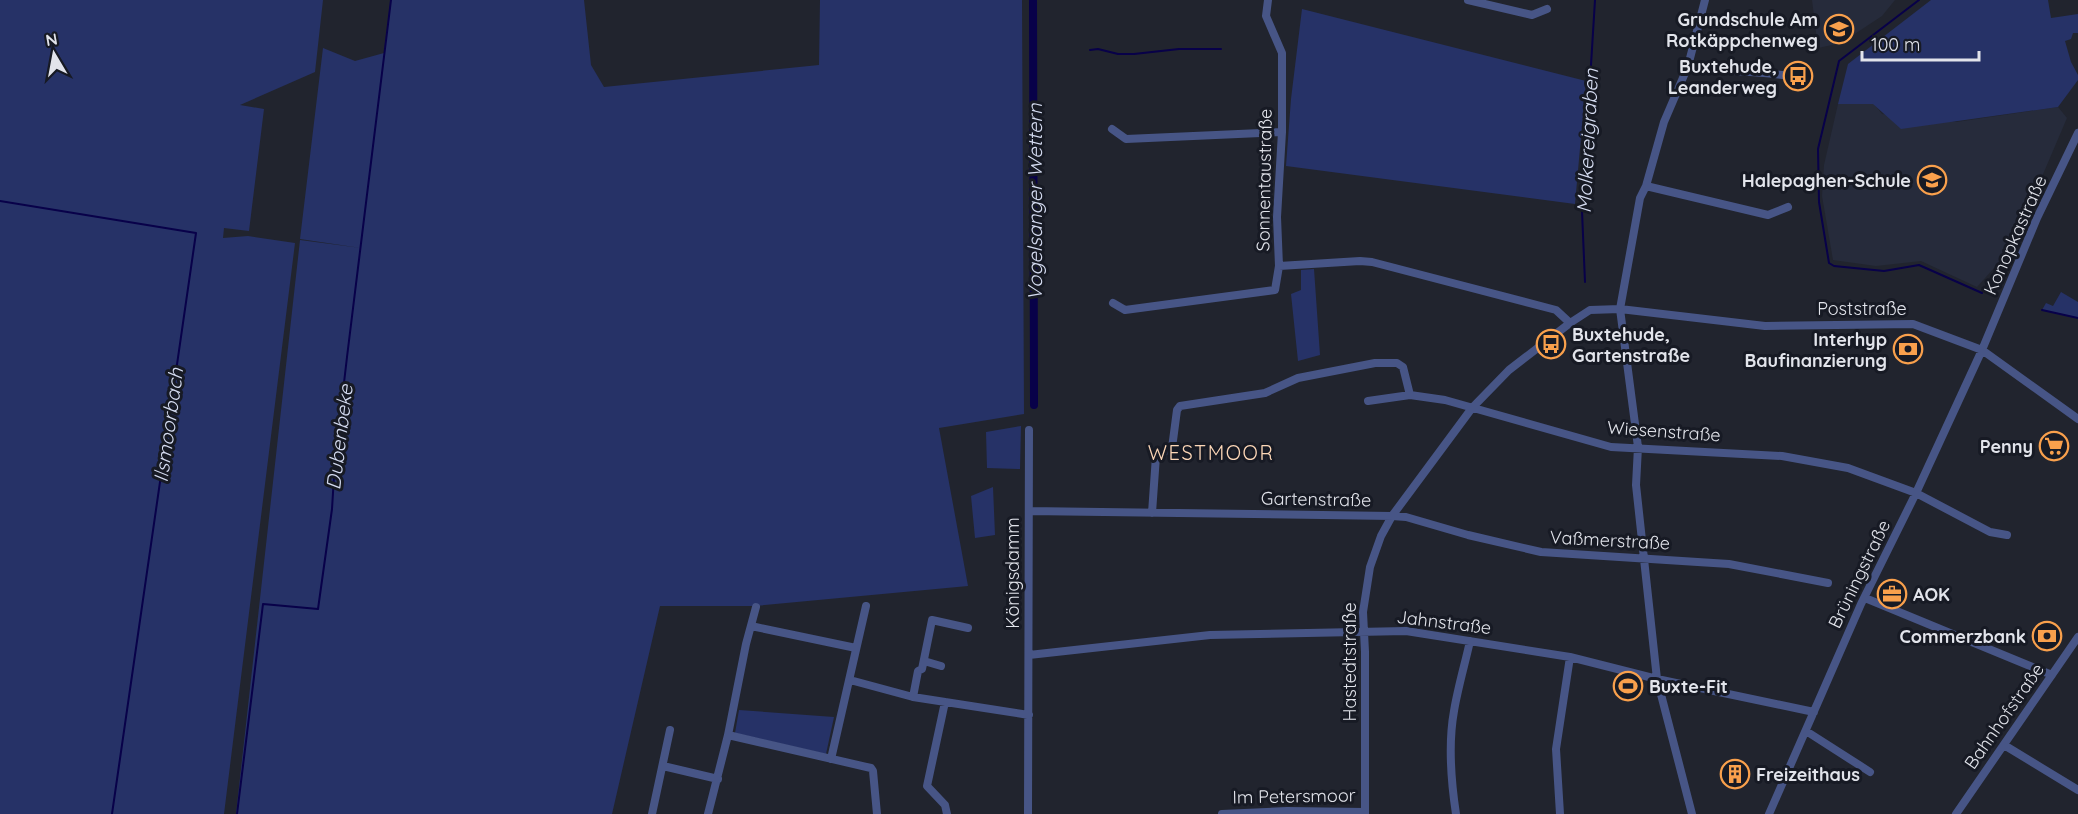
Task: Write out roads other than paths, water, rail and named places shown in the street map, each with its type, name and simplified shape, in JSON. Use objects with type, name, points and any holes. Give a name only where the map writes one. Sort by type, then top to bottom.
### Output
[{"type":"street","name":"Sonnentaustraße","points":[[1268,0],[1266,16],[1282,53],[1282,132],[1277,217],[1279,266],[1372,262],[1556,310],[1570,323]]},
{"type":"street","points":[[1468,0],[1532,15],[1547,9]]},
{"type":"street","points":[[1692,814],[1657,679],[1642,558],[1636,485],[1638,447],[1620,309],[1640,198],[1646,186],[1664,122],[1688,66],[1705,0]]},
{"type":"street","points":[[1688,66],[1790,76]]},
{"type":"street","points":[[1112,129],[1126,139],[1282,132]]},
{"type":"street","name":"Konopkastraße","points":[[1982,350],[2037,218],[2074,155],[2078,133]]},
{"type":"street","points":[[1646,186],[1768,215],[1788,207]]},
{"type":"street","points":[[1113,303],[1125,309],[1275,290],[1279,266]]},
{"type":"street","name":"Poststraße","points":[[1620,309],[1765,326],[1913,324],[1982,350],[2078,419]]},
{"type":"street","name":"Gartenstraße","points":[[1029,511],[1392,516],[1472,408],[1509,370],[1590,310],[1620,309]]},
{"type":"street","name":"Brüningstraße","points":[[1769,814],[1865,598],[1982,350]]},
{"type":"street","points":[[1152,513],[1156,456],[1172,448],[1177,410],[1180,406],[1265,393],[1305,376],[1374,363],[1397,363],[1403,368],[1410,395]]},
{"type":"street","name":"Wiesenstraße","points":[[1368,401],[1410,395],[1445,400],[1611,447],[1782,456],[1848,468],[1916,493],[1990,532],[2007,535]]},
{"type":"street","name":"Königsdamm","points":[[1029,430],[1029,814]]},
{"type":"street","name":"Vaßmerstraße","points":[[1392,516],[1406,517],[1468,535],[1541,552],[1729,564],[1828,583]]},
{"type":"street","name":"Hastedtstraße","points":[[1365,813],[1363,612],[1370,567],[1381,536],[1392,516]]},
{"type":"street","points":[[1865,598],[2052,675]]},
{"type":"street","points":[[831,759],[866,606]]},
{"type":"street","points":[[708,814],[756,608]]},
{"type":"street","points":[[913,697],[918,671],[922,669],[924,662],[932,620],[968,628]]},
{"type":"street","points":[[751,626],[856,648]]},
{"type":"street","name":"Jahnstraße","points":[[1029,655],[1210,635],[1406,631],[1570,657],[1657,679],[1814,712]]},
{"type":"street","name":"Bahnhofstraße","points":[[1956,814],[2078,637]]},
{"type":"street","points":[[1456,814],[1451,782],[1452,728],[1470,642]]},
{"type":"street","points":[[1560,814],[1556,749],[1570,657]]},
{"type":"street","points":[[924,662],[941,666]]},
{"type":"street","points":[[850,680],[913,697],[1029,716]]},
{"type":"street","points":[[945,702],[927,786],[945,805],[947,814]]},
{"type":"street","points":[[652,814],[670,730]]},
{"type":"street","points":[[1806,731],[1870,772]]},
{"type":"street","points":[[728,735],[871,768],[877,814]]},
{"type":"street","points":[[2004,745],[2078,790]]},
{"type":"street","points":[[663,766],[718,779]]},
{"type":"street","name":"Im Petersmoor","points":[[1222,814],[1365,813]]},
{"type":"waterway","name":"Dubenbeke","points":[[237,814],[263,604],[318,609],[332,509],[335,460],[391,0]]},
{"type":"waterway","name":"Vogelsanger Wettern","points":[[1033,0],[1034,405]]},
{"type":"waterway","name":"Molkereigraben","points":[[1585,282],[1582,211],[1595,0]]},
{"type":"waterway","points":[[1919,0],[1839,61],[1818,149],[1819,202],[1829,263],[1834,266],[1884,271],[1919,265],[1982,293]]},
{"type":"waterway","points":[[1090,50],[1134,54],[1179,49],[1221,49]]},
{"type":"waterway","name":"Ilsmoorbach","points":[[0,201],[196,233],[112,814]]},
{"type":"waterway","points":[[2042,310],[2078,318]]},
{"type":"place","name":"Grundschule Am Rotkäppchenweg","points":[[1839,29]]},
{"type":"place","name":"Buxtehude, Leanderweg","points":[[1798,76]]},
{"type":"place","name":"Halepaghen-Schule","points":[[1932,180]]},
{"type":"place","name":"Buxtehude, Gartenstraße","points":[[1551,344]]},
{"type":"place","name":"Interhyp Baufinanzierung","points":[[1908,349]]},
{"type":"place","name":"Penny","points":[[2054,446]]},
{"type":"place","name":"AOK","points":[[1892,594]]},
{"type":"place","name":"Commerzbank","points":[[2047,636]]},
{"type":"place","name":"Buxte-Fit","points":[[1628,686]]},
{"type":"place","name":"Freizeithaus","points":[[1735,774]]},
{"type":"district","name":"WESTMOOR","points":[[1211,452]]}]
